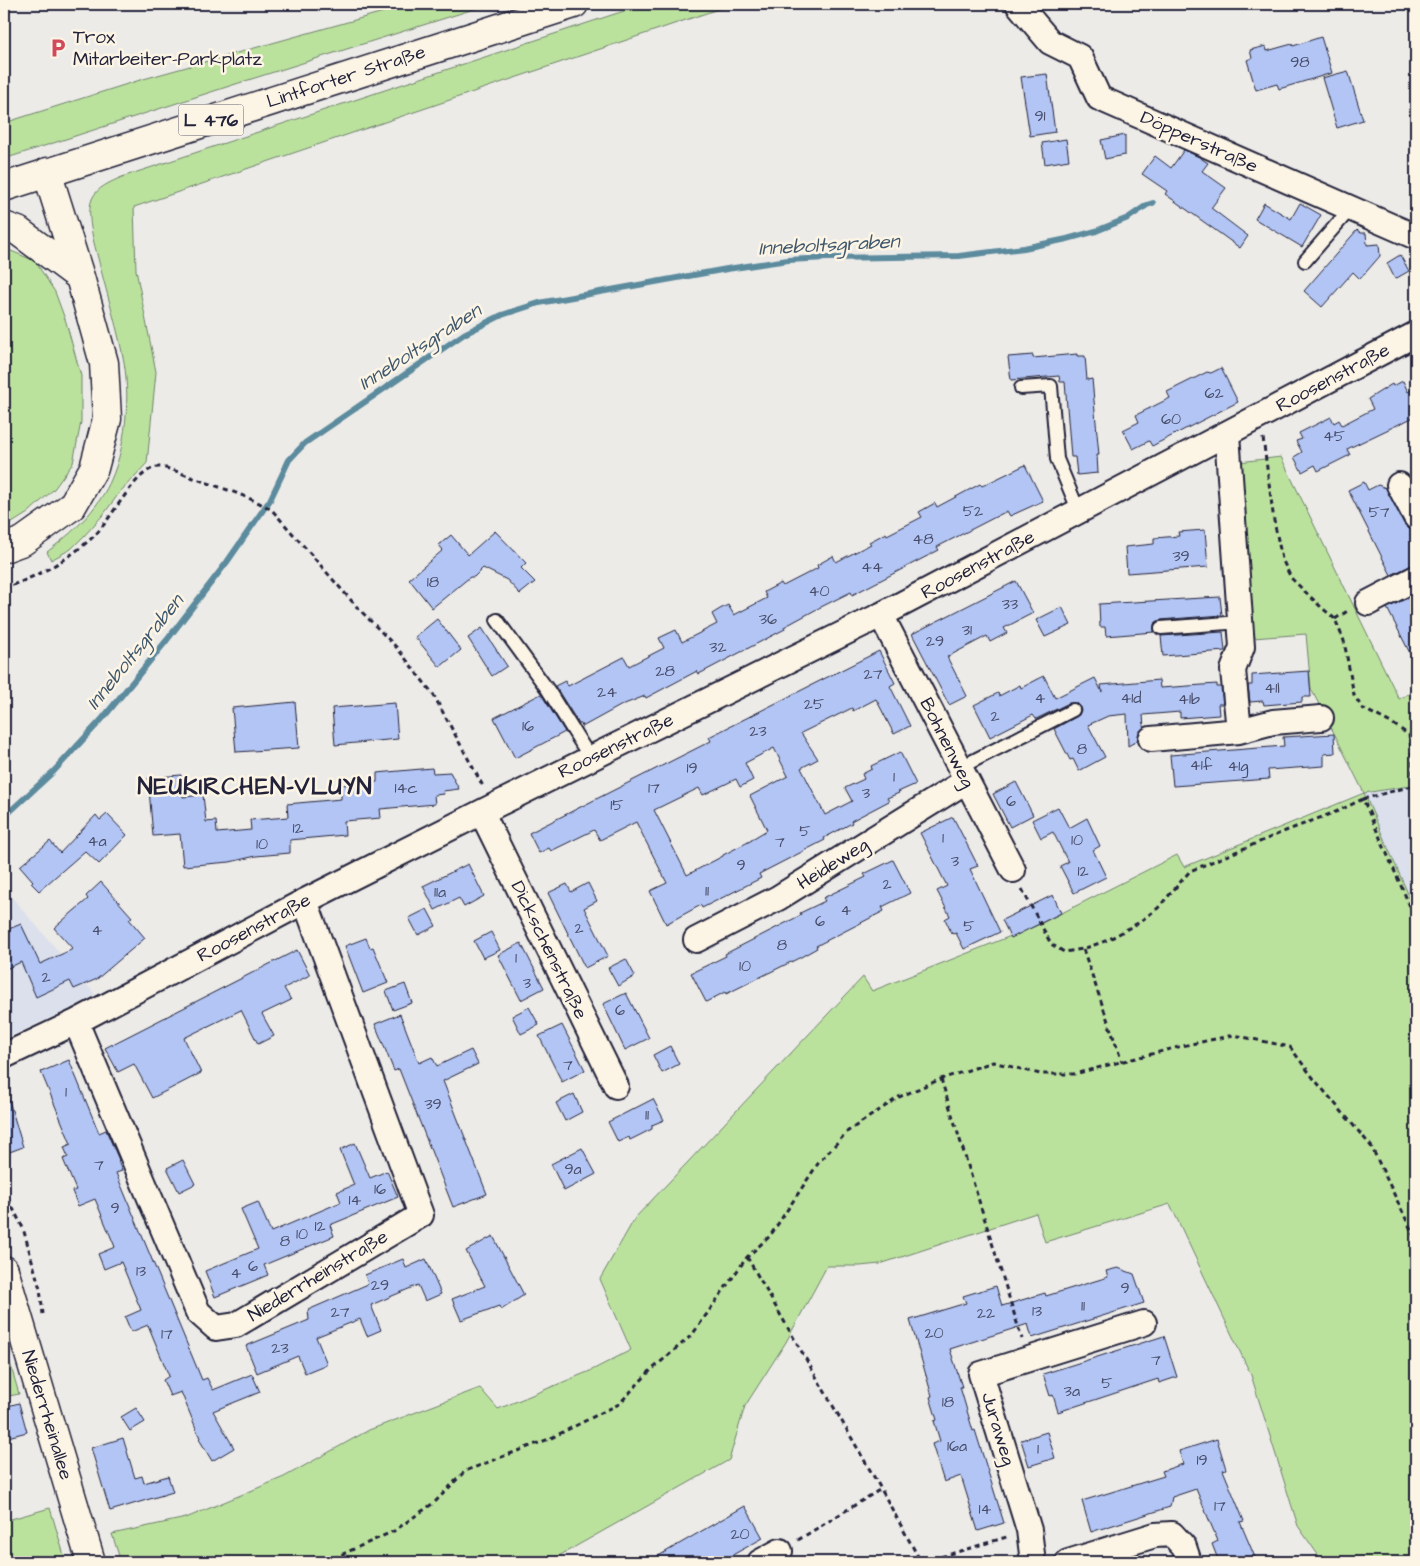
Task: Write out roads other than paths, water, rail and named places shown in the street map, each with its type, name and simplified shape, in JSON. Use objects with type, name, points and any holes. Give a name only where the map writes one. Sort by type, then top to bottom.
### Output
[{"type":"main road","name":"Lintforter Straße","points":[[4,187],[574,4]]},
{"type":"main road","points":[[4,548],[23,541],[72,506],[94,468],[106,420],[104,363],[80,277],[47,172]]},
{"type":"main road","points":[[4,226],[18,231],[80,277]]},
{"type":"main road","name":"Niederrheinallee","points":[[4,1270],[91,1561]]},
{"type":"street","name":"Döpperstraße","points":[[1018,4],[1050,42],[1080,57],[1099,98],[1416,237]]},
{"type":"street","name":"Roosenstraße","points":[[5,1053],[76,1022],[304,902],[881,615],[1255,419],[1415,338]]},
{"type":"street","points":[[1227,434],[1241,622],[1242,647],[1233,670],[1239,731]]},
{"type":"street","points":[[1399,485],[1416,517]]},
{"type":"street","points":[[1368,602],[1416,578]]},
{"type":"street","name":"Bohnenweg","points":[[881,615],[1013,870]]},
{"type":"street","points":[[1151,738],[1239,731],[1273,722],[1321,718]]},
{"type":"street","name":"Heideweg","points":[[696,940],[778,898],[963,774]]},
{"type":"street","name":"Dickschenstraße","points":[[488,809],[616,1086]]},
{"type":"street","name":"Niederrheinstraße","points":[[76,1022],[198,1312],[216,1328],[236,1325],[421,1215],[304,902]]},
{"type":"street","name":"Juraweg","points":[[1034,1562],[1029,1530],[981,1374],[1144,1323]]},
{"type":"street","points":[[1068,1562],[1155,1535],[1172,1534],[1184,1547],[1189,1562]]},
{"type":"lane","points":[[1305,261],[1351,208]]},
{"type":"lane","points":[[1021,388],[1051,386],[1058,459],[1079,512]]},
{"type":"lane","points":[[498,620],[548,690],[591,759]]},
{"type":"lane","points":[[1161,628],[1241,622]]},
{"type":"lane","points":[[963,774],[1073,710]]},
{"type":"waterway","name":"Inneboltsgraben","points":[[4,817],[54,771],[103,718],[167,640],[227,562],[270,500],[289,460],[305,443],[464,334],[502,315],[539,303],[727,269],[788,260],[959,256],[1024,248],[1096,231],[1128,218],[1153,203]]},
{"type":"place","name":"Trox Mitarbeiter-Parkplatz","points":[[58,48]]},
{"type":"district","name":"NEUKIRCHEN-VLUYN","points":[[255,787]]}]
